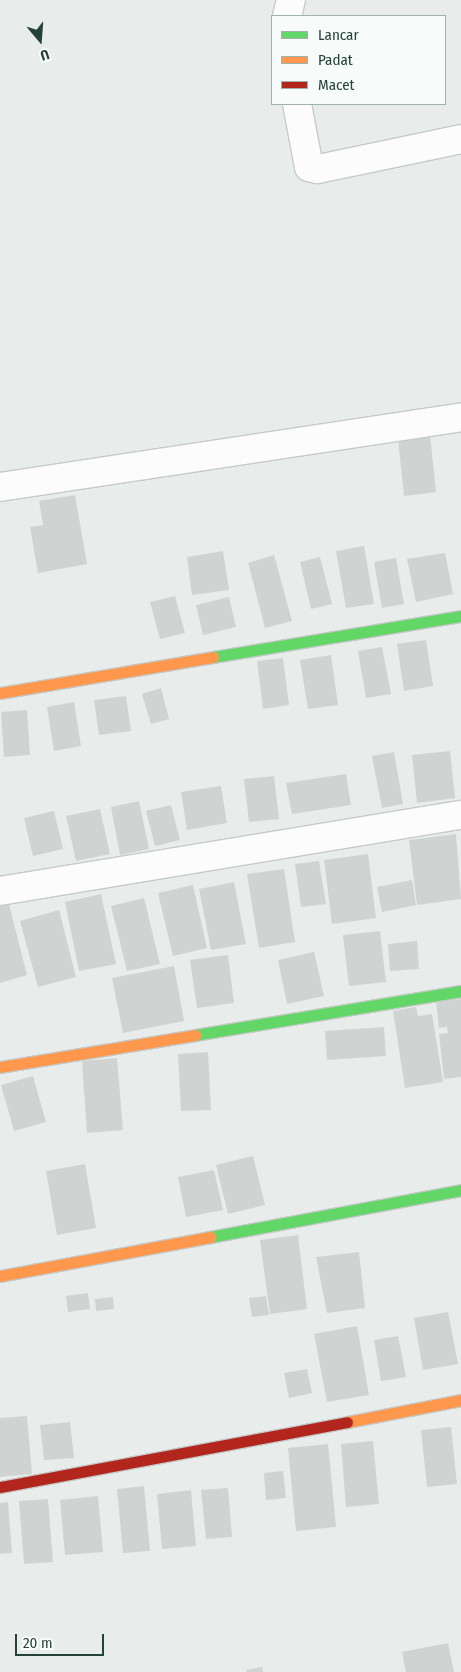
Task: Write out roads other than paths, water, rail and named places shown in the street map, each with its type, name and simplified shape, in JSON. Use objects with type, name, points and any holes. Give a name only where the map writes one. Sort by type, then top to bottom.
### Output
[{"type":"street","points":[[287,15],[291,0]]},
{"type":"street","points":[[297,105],[309,167],[318,169],[461,139]]},
{"type":"street","points":[[0,487],[461,417]]},
{"type":"street","points":[[0,693],[461,616]]},
{"type":"street","points":[[0,892],[461,815]]},
{"type":"street","points":[[0,1067],[461,991]]},
{"type":"street","points":[[0,1276],[461,1190]]},
{"type":"street","points":[[0,1487],[461,1400]]}]
